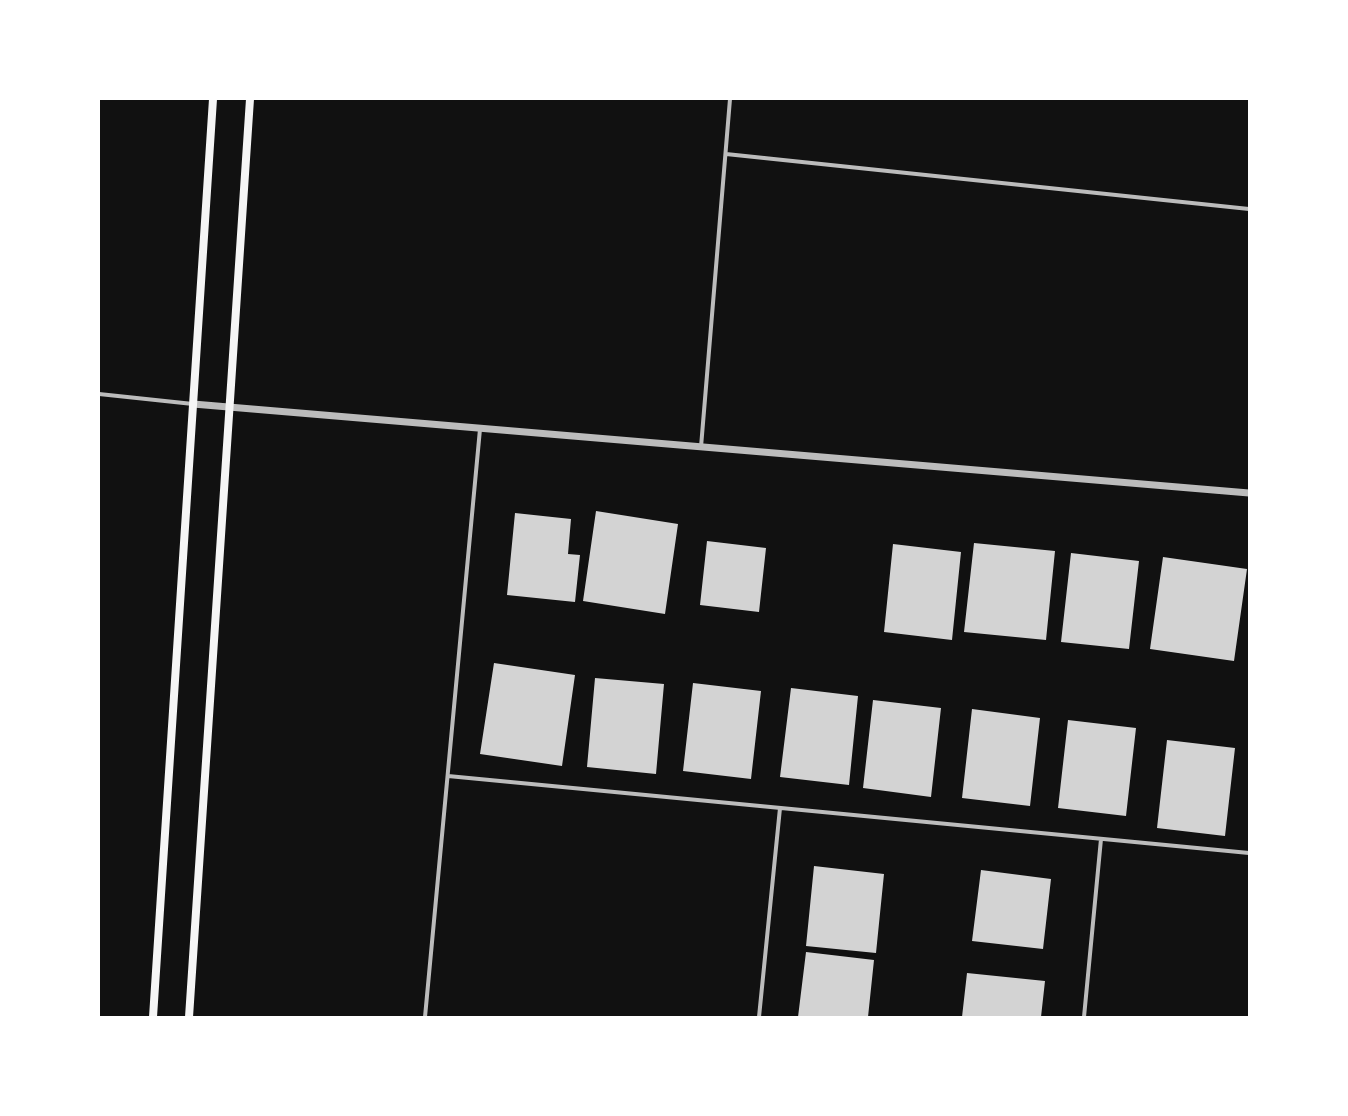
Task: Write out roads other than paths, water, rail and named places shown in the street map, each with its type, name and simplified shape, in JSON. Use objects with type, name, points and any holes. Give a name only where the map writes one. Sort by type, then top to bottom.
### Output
[{"type":"main road","points":[[153,1017],[213,99]]},
{"type":"main road","points":[[189,1017],[250,99]]},
{"type":"street","points":[[701,447],[730,99]]},
{"type":"street","points":[[726,154],[1249,209]]},
{"type":"street","points":[[99,394],[229,408],[1249,493]]},
{"type":"street","points":[[425,1017],[480,429]]},
{"type":"street","points":[[448,776],[1249,853]]},
{"type":"street","points":[[759,1017],[780,808]]},
{"type":"street","points":[[1084,1017],[1101,839]]}]
